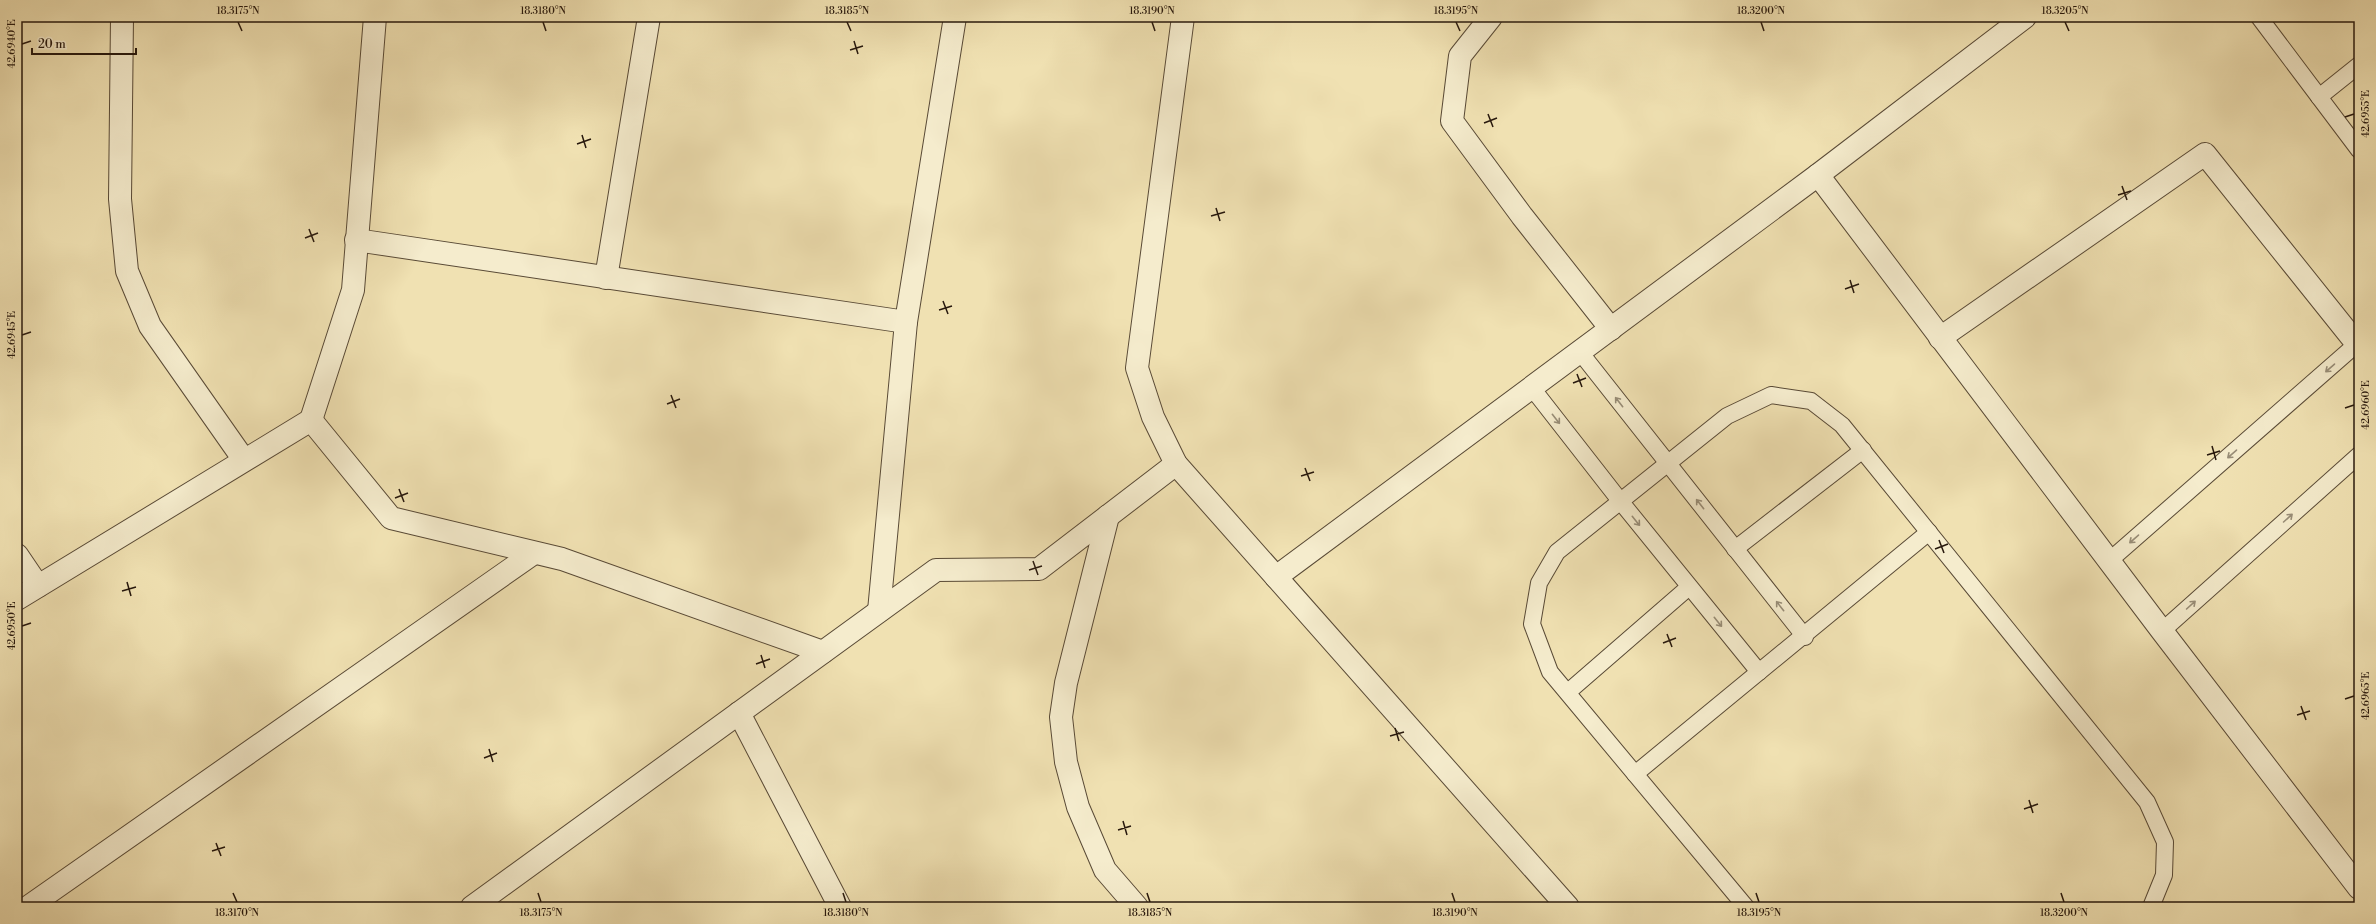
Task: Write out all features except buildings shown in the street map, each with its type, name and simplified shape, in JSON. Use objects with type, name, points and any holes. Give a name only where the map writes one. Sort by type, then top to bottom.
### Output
[{"type":"street","points":[[122,17],[120,199],[126,271],[150,326],[244,460]]},
{"type":"street","points":[[17,599],[311,420],[353,290],[375,17]]},
{"type":"street","points":[[606,278],[649,17]]},
{"type":"street","points":[[879,611],[906,322],[955,17]]},
{"type":"street","points":[[1183,17],[1137,368],[1153,417],[1176,464],[1568,907]]},
{"type":"street","points":[[1491,17],[1460,56],[1452,122],[1522,216],[1611,329]]},
{"type":"street","points":[[1276,577],[1818,175],[2022,18]]},
{"type":"street","points":[[1940,338],[2205,154],[2358,343]]},
{"type":"street","points":[[1818,175],[2162,631],[2359,888]]},
{"type":"street","points":[[356,240],[906,322]]},
{"type":"street","points":[[311,420],[391,518],[562,559],[822,652]]},
{"type":"street","points":[[472,907],[936,570],[1039,569],[1176,464]]},
{"type":"street","points":[[1108,516],[1066,682],[1061,717],[1066,762],[1078,807],[1105,870],[1137,907]]},
{"type":"street","points":[[28,907],[534,552]]},
{"type":"street","points":[[17,555],[38,586]]},
{"type":"street","points":[[739,713],[840,907]]},
{"type":"lane","points":[[2259,17],[2359,150]]},
{"type":"lane","points":[[2320,97],[2359,65]]},
{"type":"lane","points":[[2109,561],[2358,343]]},
{"type":"lane","points":[[1580,352],[1804,637]]},
{"type":"lane","points":[[1532,388],[1621,502],[1759,672]]},
{"type":"lane","points":[[1746,907],[1550,672],[1532,624],[1539,583],[1557,552],[1727,416],[1771,395],[1811,401],[1842,425],[2147,802],[2165,842],[2164,875],[2151,907]]},
{"type":"lane","points":[[1735,549],[1863,450]]},
{"type":"lane","points":[[2162,631],[2359,455]]},
{"type":"lane","points":[[1635,774],[1804,637],[1929,532]]},
{"type":"lane","points":[[1568,692],[1689,587]]}]
